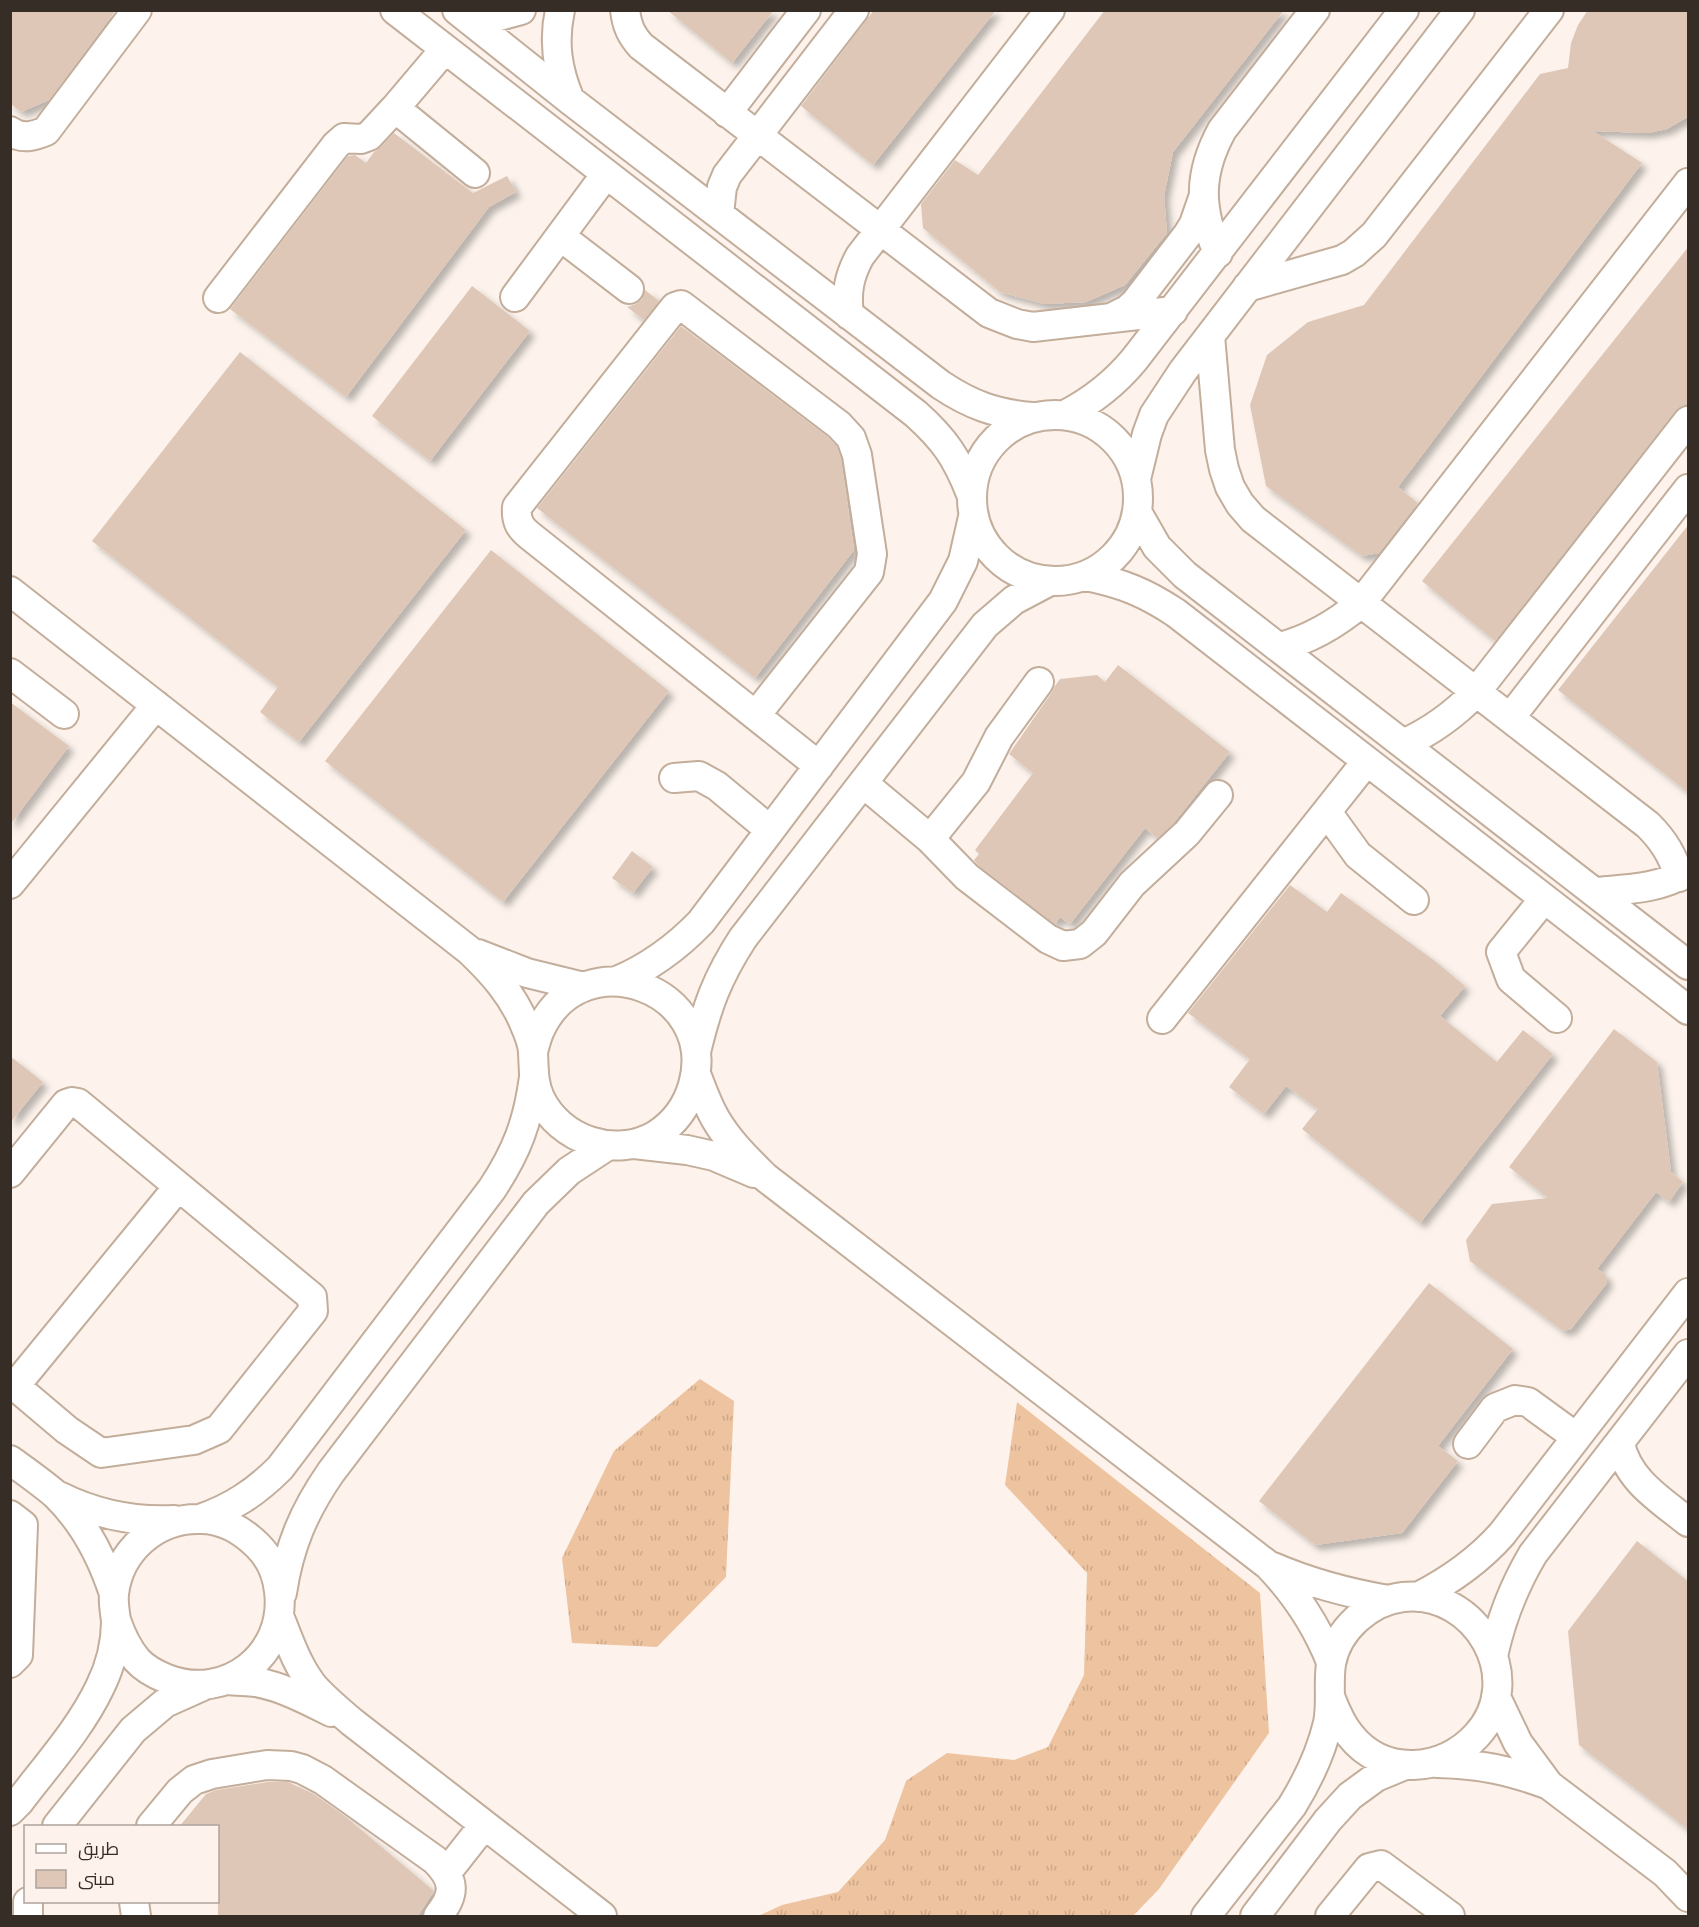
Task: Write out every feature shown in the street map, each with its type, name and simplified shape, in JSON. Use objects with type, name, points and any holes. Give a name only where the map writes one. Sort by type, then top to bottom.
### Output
[{"type":"street","points":[[10,131],[16,135],[31,137],[46,131],[137,10]]},
{"type":"street","points":[[395,10],[934,430],[950,450],[962,471],[983,541],[1000,562],[1022,576],[1048,582],[1068,581],[1086,576],[1105,566],[1120,551],[1131,533],[1137,512],[1136,478],[1123,451],[1102,429],[1084,420],[1065,415],[1032,417],[1000,413],[961,398],[849,315],[464,16]]},
{"type":"street","points":[[464,16],[488,19],[521,10]]},
{"type":"street","points":[[560,10],[556,43],[557,62],[570,100]]},
{"type":"street","points":[[625,10],[626,23],[632,36],[641,46],[989,313],[1003,320],[1033,327],[1173,311]]},
{"type":"street","points":[[727,113],[806,10]]},
{"type":"street","points":[[719,214],[722,187],[727,175],[854,10]]},
{"type":"street","points":[[849,315],[848,284],[852,269],[860,256],[1050,10]]},
{"type":"street","points":[[1218,253],[1209,232],[1203,196],[1204,179],[1214,145],[1222,130],[1315,10]]},
{"type":"street","points":[[1065,415],[1095,397],[1116,380],[1173,311],[1404,10]]},
{"type":"street","points":[[1136,478],[1154,415],[1183,371],[1460,10]]},
{"type":"street","points":[[1247,287],[1342,260],[1365,245],[1549,10]]},
{"type":"street","points":[[218,298],[336,145],[344,138],[361,139],[369,136],[445,49]]},
{"type":"street","points":[[395,108],[475,173]]},
{"type":"street","points":[[514,297],[606,174]]},
{"type":"street","points":[[1280,647],[1305,639],[1329,627],[1361,603],[1689,183]]},
{"type":"street","points":[[1110,318],[1127,310],[1141,296],[1194,224],[1203,196]]},
{"type":"street","points":[[560,236],[629,289]]},
{"type":"street","points":[[756,715],[869,572],[872,554],[857,455],[851,438],[839,425],[684,307],[678,305],[517,507],[516,518],[521,528],[529,535],[819,766]]},
{"type":"street","points":[[1210,336],[1220,450],[1224,469],[1230,488],[1253,519],[1648,825],[1659,836],[1684,874],[1657,885],[1595,892]]},
{"type":"street","points":[[617,981],[654,963],[686,937],[700,922],[943,601],[963,561],[975,473],[983,454],[996,438],[1013,425],[1032,417]]},
{"type":"street","points":[[1403,744],[1443,723],[1476,692],[1689,421]]},
{"type":"street","points":[[1510,718],[1689,489]]},
{"type":"street","points":[[1137,512],[1157,547],[1170,562],[1689,964]]},
{"type":"street","points":[[1086,576],[1134,589],[1176,613],[1689,1010]]},
{"type":"street","points":[[59,1825],[133,1730],[165,1703],[243,1672],[267,1648],[275,1632],[292,1546],[302,1520],[325,1480],[537,1203],[569,1171],[620,1145],[655,1135],[675,1119],[689,1098],[713,992],[726,964],[743,938],[985,625],[1014,600],[1048,582]]},
{"type":"street","points":[[10,591],[470,951],[492,971],[510,996],[524,1023],[540,1098],[552,1116],[567,1131],[586,1141],[669,1147],[714,1156],[765,1177]]},
{"type":"street","points":[[10,673],[64,714]]},
{"type":"street","points":[[930,839],[976,782],[999,737],[1039,682]]},
{"type":"street","points":[[10,884],[156,705]]},
{"type":"street","points":[[1162,1019],[1366,762]]},
{"type":"street","points":[[674,778],[699,776],[717,786],[770,830]]},
{"type":"street","points":[[863,783],[930,839],[956,868],[1055,944],[1072,946],[1080,944],[1094,933],[1132,884],[1187,833],[1218,795]]},
{"type":"street","points":[[1327,812],[1358,855],[1414,900]]},
{"type":"street","points":[[1544,899],[1501,952],[1511,979],[1557,1018]]},
{"type":"street","points":[[470,951],[527,972],[584,987]]},
{"type":"street","points":[[10,1810],[20,1802],[83,1718],[100,1687],[112,1654],[118,1576],[125,1559],[150,1533],[166,1525],[222,1511],[263,1485],[280,1468],[499,1179],[516,1147],[527,1117],[539,1030],[550,1012],[565,997],[600,982],[617,981],[639,984],[660,995],[678,1010],[690,1030],[704,1097],[730,1140],[765,1177],[1268,1564],[1312,1619],[1331,1662]]},
{"type":"street","points":[[10,1173],[66,1104],[78,1103],[312,1297],[313,1311],[219,1429],[194,1440],[101,1453],[67,1430],[13,1384],[178,1187]]},
{"type":"street","points":[[1418,1597],[1455,1576],[1488,1549],[1502,1534],[1689,1293]]},
{"type":"street","points":[[1493,1656],[1504,1613],[1533,1554],[1689,1354]]},
{"type":"street","points":[[1468,1444],[1495,1408],[1515,1400],[1528,1402],[1576,1437]]},
{"type":"street","points":[[1620,1443],[1627,1465],[1648,1491]]},
{"type":"street","points":[[10,1460],[54,1494],[70,1511],[91,1540],[106,1571],[124,1642],[138,1661],[157,1676],[180,1684],[256,1682],[299,1696],[352,1722]]},
{"type":"street","points":[[1595,1475],[1618,1478],[1648,1491],[1689,1522]]},
{"type":"street","points":[[54,1494],[78,1506],[130,1519],[218,1521],[250,1538],[272,1566],[278,1583],[280,1608],[293,1651],[303,1671],[315,1687],[352,1722],[602,1917]]},
{"type":"street","points":[[10,1515],[23,1525],[18,1655],[10,1663]]},
{"type":"street","points":[[1268,1564],[1323,1586],[1388,1600],[1418,1597],[1435,1599],[1450,1605],[1477,1626],[1493,1656],[1497,1676],[1496,1697],[1481,1731],[1453,1756],[1421,1765],[1406,1765],[1385,1760],[1366,1751],[1350,1737],[1338,1719],[1331,1699],[1329,1681],[1331,1662],[1339,1641],[1352,1623],[1368,1610],[1388,1600]]},
{"type":"street","points":[[1496,1697],[1518,1743],[1549,1785]]},
{"type":"street","points":[[1206,1917],[1292,1806],[1304,1786],[1322,1744],[1331,1699]]},
{"type":"street","points":[[1436,1762],[1494,1767],[1522,1774],[1549,1785],[1665,1873],[1689,1897]]},
{"type":"street","points":[[153,1825],[180,1791],[194,1780],[212,1774],[267,1765],[302,1769],[323,1780],[435,1860],[447,1872],[451,1892],[448,1903],[438,1917]]},
{"type":"street","points":[[1254,1917],[1328,1820],[1350,1796],[1376,1777],[1406,1765]]},
{"type":"street","points":[[447,1872],[484,1825]]},
{"type":"street","points":[[1330,1917],[1365,1872],[1369,1868],[1381,1865],[1450,1917]]},
{"type":"green space","points":[[700,1379],[734,1401],[726,1577],[657,1647],[572,1643],[562,1558],[614,1451]]},
{"type":"green space","points":[[1017,1402],[1260,1593],[1269,1733],[1159,1889],[1133,1916],[758,1916],[782,1905],[838,1892],[885,1840],[906,1781],[947,1753],[1014,1760],[1048,1747],[1084,1675],[1087,1573],[1005,1485]]},
{"type":"building","points":[[10,10],[116,10],[49,100],[21,112],[10,103]]},
{"type":"building","points":[[667,10],[774,10],[732,63]]},
{"type":"building","points":[[874,10],[996,10],[873,165],[801,106]]},
{"type":"building","points":[[1105,10],[1284,10],[1173,152],[1164,196],[1167,233],[1125,285],[1086,302],[1044,304],[1000,292],[923,228],[921,204],[955,160],[978,175]]},
{"type":"building","points":[[1588,10],[1689,10],[1689,116],[1667,129],[1648,133],[1593,131],[1642,163],[1398,487],[1418,503],[1379,553],[1362,556],[1266,486],[1250,405],[1267,355],[1308,322],[1364,305],[1540,74],[1568,68],[1571,43],[1578,25]]},
{"type":"building","points":[[394,133],[473,193],[507,176],[516,192],[489,207],[346,397],[230,309],[348,156],[355,155],[366,163]]},
{"type":"building","points":[[1689,246],[1689,402],[1675,411],[1495,641],[1422,581]]},
{"type":"building","points":[[472,286],[530,331],[430,461],[372,416]]},
{"type":"building","points":[[645,290],[659,301],[644,320],[627,307],[642,299]]},
{"type":"building","points":[[681,326],[828,437],[837,447],[841,459],[854,550],[755,678],[537,508]]},
{"type":"building","points":[[240,352],[466,530],[299,742],[260,712],[278,687],[92,541]]},
{"type":"building","points":[[1689,524],[1689,793],[1558,690]]},
{"type":"building","points":[[491,550],[669,691],[503,902],[325,761]]},
{"type":"building","points":[[1118,665],[1230,752],[1172,825],[1157,838],[1145,828],[1070,924],[1060,917],[1055,924],[978,865],[974,860],[979,854],[975,850],[1033,773],[1009,754],[1060,679],[1097,675],[1105,682]]},
{"type":"building","points":[[10,702],[69,746],[10,825]]},
{"type":"building","points":[[632,851],[653,867],[633,893],[612,878]]},
{"type":"building","points":[[1290,885],[1327,912],[1341,893],[1435,961],[1465,986],[1440,1016],[1497,1062],[1523,1030],[1553,1054],[1420,1223],[1302,1129],[1318,1109],[1286,1086],[1264,1114],[1229,1087],[1250,1059],[1188,1013]]},
{"type":"building","points":[[1614,1029],[1657,1062],[1671,1172],[1683,1182],[1669,1202],[1656,1192],[1597,1269],[1606,1275],[1607,1283],[1571,1329],[1563,1331],[1470,1261],[1466,1240],[1492,1204],[1548,1198],[1509,1167]]},
{"type":"building","points":[[10,1056],[43,1082],[10,1123]]},
{"type":"building","points":[[1429,1283],[1513,1349],[1438,1446],[1458,1461],[1402,1533],[1315,1545],[1259,1501]]},
{"type":"building","points":[[1637,1541],[1689,1582],[1689,1830],[1579,1745],[1568,1631]]},
{"type":"building","points":[[268,1782],[288,1782],[314,1794],[346,1817],[434,1891],[417,1917],[218,1917],[219,1825],[181,1825],[206,1794],[216,1790]]}]
